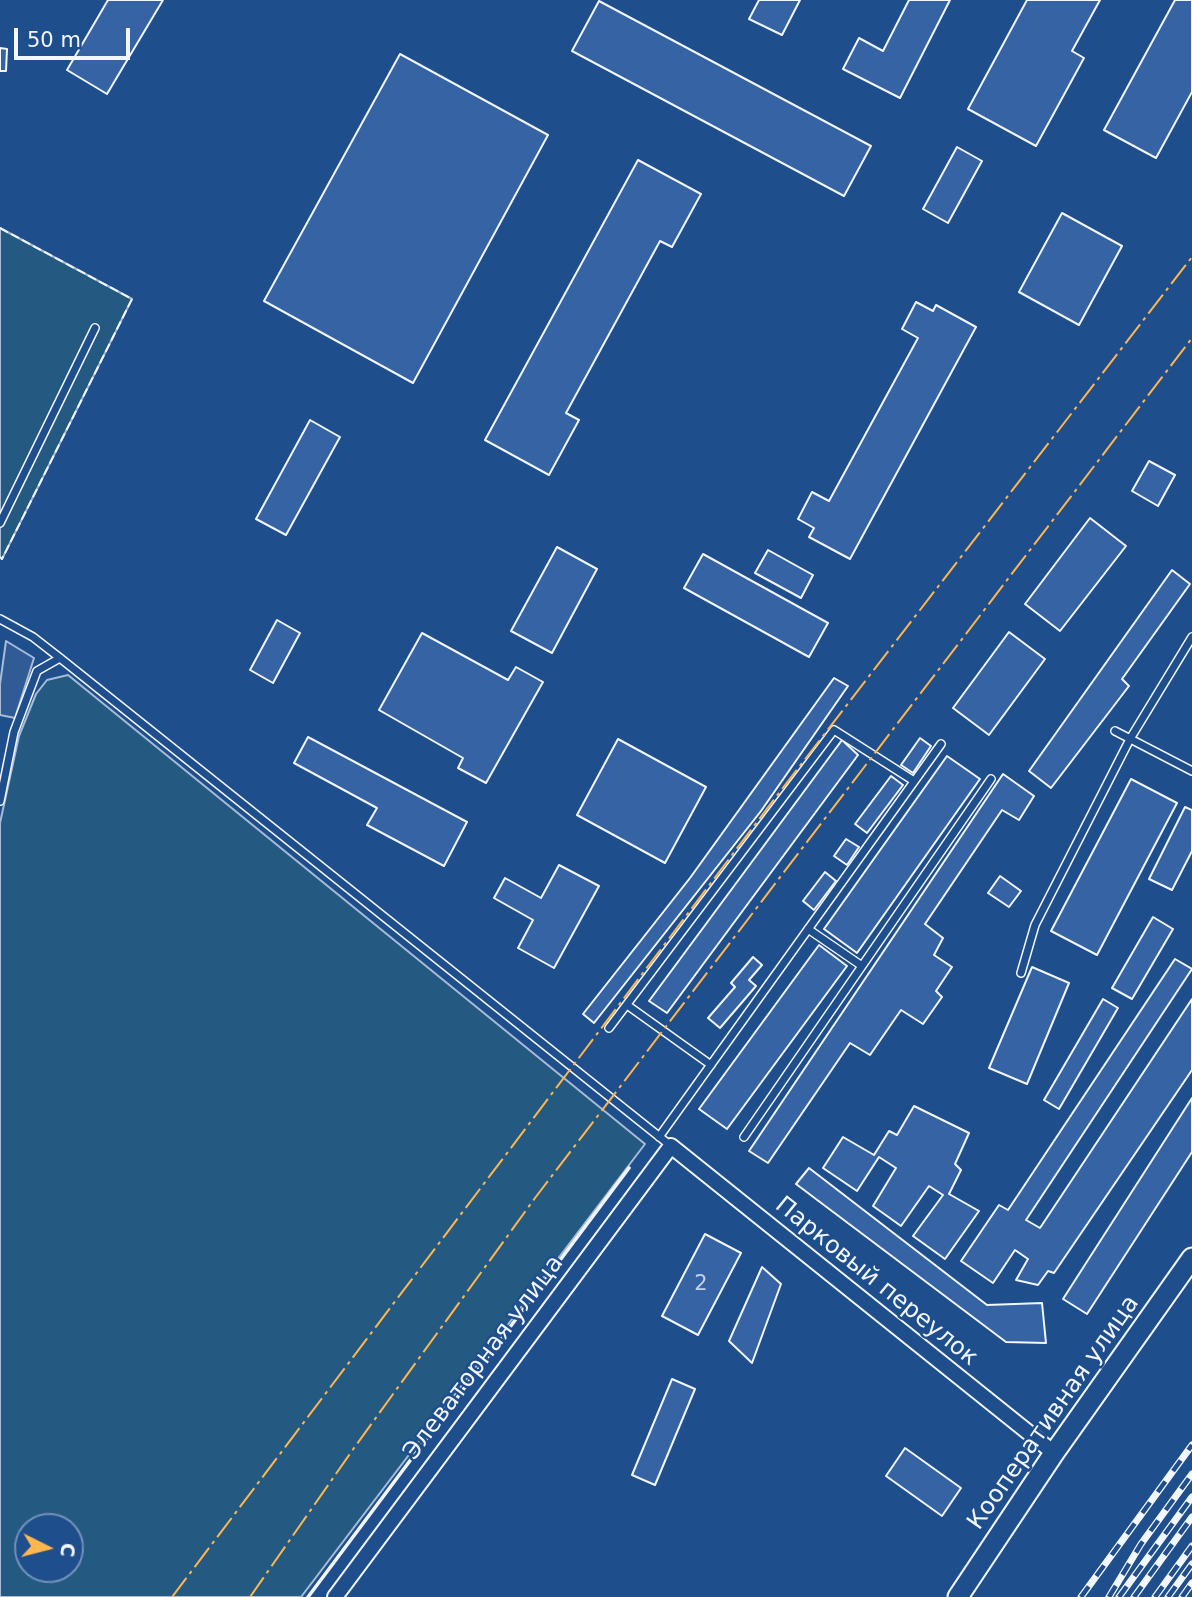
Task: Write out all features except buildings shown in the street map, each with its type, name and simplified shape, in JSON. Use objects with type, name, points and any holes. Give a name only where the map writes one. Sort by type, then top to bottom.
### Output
[{"type":"main road","name":"Кооперативная улица","points":[[958,1597],[1054,1453],[1192,1258]]},
{"type":"street","name":"Парковый переулок","points":[[665,1141],[1054,1453]]},
{"type":"street","name":"Элеваторная улица","points":[[335,1597],[665,1141]]},
{"type":"lane","points":[[0,523],[95,328]]},
{"type":"lane","points":[[0,619],[33,637],[60,658],[665,1141],[710,1065],[941,744]]},
{"type":"lane","points":[[1021,973],[1034,925],[1130,739],[1192,637]]},
{"type":"lane","points":[[0,801],[4,761],[37,671],[60,658]]},
{"type":"lane","points":[[609,1028],[834,730],[914,781]]},
{"type":"lane","points":[[1115,731],[1192,771]]},
{"type":"lane","points":[[744,1137],[991,779]]},
{"type":"lane","points":[[808,929],[862,966]]},
{"type":"lane","points":[[627,1005],[710,1065]]},
{"type":"shaded area","points":[[0,228],[132,299],[2,559],[0,557]]},
{"type":"shaded area","points":[[6,641],[34,658],[15,718],[0,715],[0,684]]},
{"type":"shaded area","points":[[68,675],[645,1144],[301,1597],[0,1597],[0,823],[19,736],[36,694],[47,680]]},
{"type":"railway","points":[[1081,1597],[1192,1445]]},
{"type":"railway","points":[[1109,1597],[1141,1544],[1192,1474]]},
{"type":"railway","points":[[1119,1597],[1192,1497]]},
{"type":"railway","points":[[1134,1597],[1192,1517]]},
{"type":"railway","points":[[1155,1597],[1192,1546]]},
{"type":"railway","points":[[1168,1597],[1192,1564]]},
{"type":"railway","points":[[1182,1597],[1192,1583]]},
{"type":"fence","points":[[0,228],[132,299],[2,559],[0,557]]},
{"type":"wall","points":[[308,1597],[629,1168]]},
{"type":"power","points":[[172,1597],[769,806],[1192,257]]},
{"type":"power","points":[[250,1597],[535,1198],[1192,338]]}]
